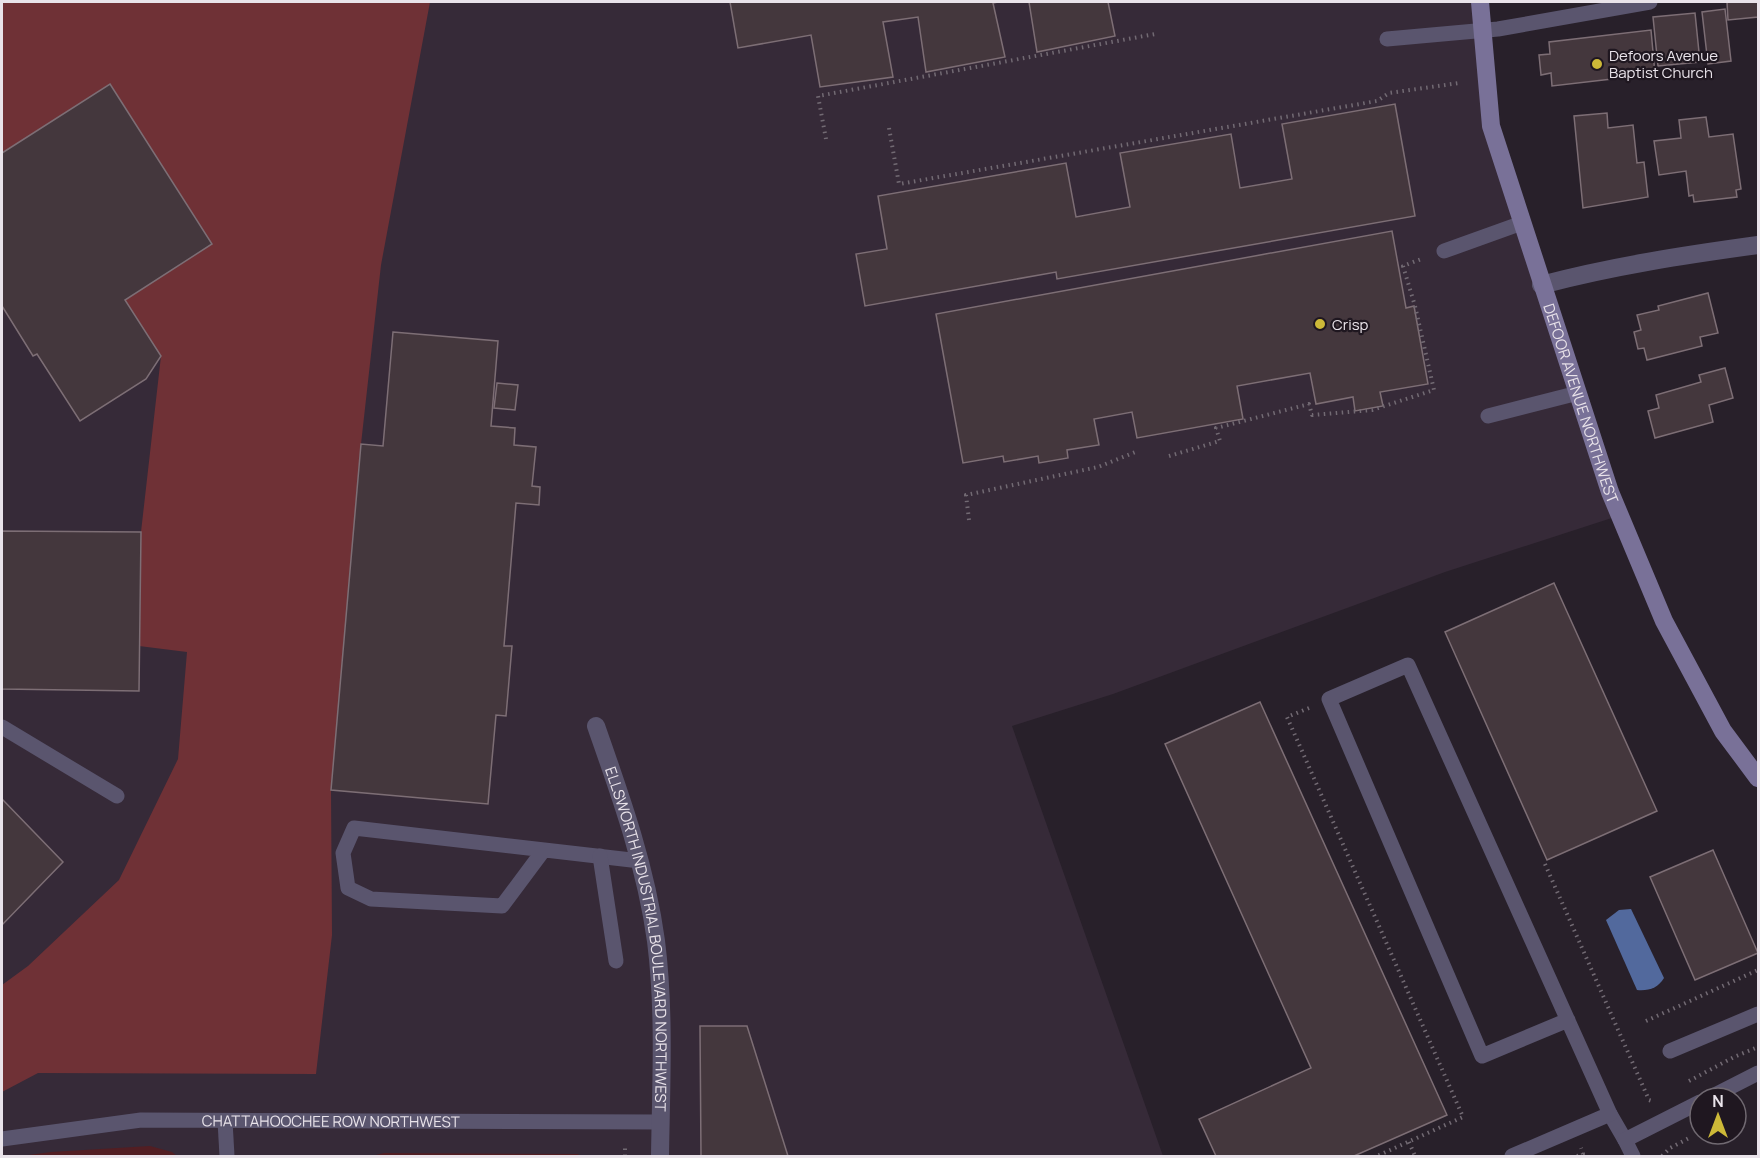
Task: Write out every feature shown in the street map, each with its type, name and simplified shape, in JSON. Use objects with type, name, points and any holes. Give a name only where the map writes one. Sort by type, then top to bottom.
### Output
[{"type":"street","name":"DEFOOR AVENUE NORTHWEST","points":[[1480,2],[1491,126],[1610,492],[1664,621],[1724,731],[1758,778]]},
{"type":"street","points":[[1542,285],[1646,261],[1758,245]]},
{"type":"street","name":"ELLSWORTH INDUSTRIAL BOULEVARD NORTHWEST","points":[[596,726],[640,861],[657,965],[661,1010],[660,1156]]},
{"type":"lane","points":[[1387,39],[1482,31],[1650,2]]},
{"type":"lane","points":[[1444,251],[1522,223]]},
{"type":"lane","points":[[1488,416],[1578,393]]},
{"type":"lane","points":[[1568,1020],[1482,1056],[1329,699],[1408,665],[1568,1020],[1610,1114],[1633,1156]]},
{"type":"lane","points":[[2,727],[117,796]]},
{"type":"lane","points":[[543,851],[502,906],[371,899],[348,888],[343,853],[354,828],[640,861]]},
{"type":"lane","points":[[600,856],[616,961]]},
{"type":"lane","points":[[1670,1051],[1758,1014]]},
{"type":"lane","points":[[1733,1086],[1758,1073]]},
{"type":"lane","points":[[1626,1140],[1688,1108]]},
{"type":"lane","points":[[1512,1156],[1610,1114]]},
{"type":"lane","name":"CHATTAHOOCHEE ROW NORTHWEST","points":[[2,1139],[141,1120],[660,1122]]},
{"type":"lane","points":[[225,1121],[227,1156]]},
{"type":"path","points":[[826,139],[818,96],[1155,34]]},
{"type":"path","points":[[889,128],[899,184],[1377,101],[1389,93],[1460,83]]},
{"type":"path","points":[[1169,456],[1220,441],[1216,428],[1309,404],[1312,415],[1372,410],[1434,390],[1415,306],[1402,266],[1444,251]]},
{"type":"path","points":[[969,520],[966,495],[1098,467],[1138,451]]},
{"type":"path","points":[[1287,717],[1463,1117],[1377,1156]]},
{"type":"path","points":[[1545,864],[1649,1100],[1660,1100]]},
{"type":"path","points":[[1646,1021],[1758,970]]},
{"type":"path","points":[[1686,1083],[1734,1056],[1758,1047]]},
{"type":"path","points":[[1662,1156],[1670,1148],[1688,1139]]},
{"type":"path","points":[[1408,1142],[1415,1156]]},
{"type":"path","points":[[625,1148],[625,1156]]},
{"type":"shaded area","points":[[2,2],[1480,2],[1491,126],[1621,515],[1445,572],[1113,694],[1012,726],[1163,1156],[2,1156]]},
{"type":"shaded area","points":[[2,2],[430,2],[381,265],[361,444],[331,790],[332,935],[316,1074],[38,1073],[2,1092],[2,985],[28,966],[119,880],[178,759],[187,652],[139,646],[141,532],[161,356],[125,300],[212,244],[110,84],[2,153]]},
{"type":"shaded area","points":[[150,1146],[172,1152],[177,1156],[21,1156],[51,1152]]},
{"type":"shaded area","points":[[384,1153],[578,1154],[580,1156],[372,1156]]},
{"type":"water","points":[[1631,909],[1664,978],[1659,984],[1649,989],[1637,990],[1606,920],[1619,910]]},
{"type":"building","points":[[730,2],[998,2],[993,3],[1005,57],[926,72],[918,17],[883,22],[893,77],[820,87],[811,35],[738,48]]},
{"type":"building","points":[[1029,2],[1108,2],[1115,36],[1037,52]]},
{"type":"building","points":[[1727,2],[1758,2],[1758,17],[1728,20]]},
{"type":"building","points":[[1725,9],[1731,61],[1708,64],[1702,12]]},
{"type":"building","points":[[1695,13],[1700,62],[1658,66],[1653,17]]},
{"type":"building","name":"Defoors Avenue Baptist Church","points":[[1651,30],[1655,74],[1552,86],[1551,73],[1541,75],[1539,55],[1550,54],[1549,42]]},
{"type":"building","points":[[110,84],[212,244],[125,300],[161,356],[146,379],[80,421],[37,354],[33,356],[2,306],[2,153]]},
{"type":"building","points":[[1395,104],[1415,216],[1057,279],[1056,272],[865,306],[856,254],[887,249],[878,196],[1066,163],[1076,217],[1130,207],[1120,153],[1231,134],[1240,188],[1292,179],[1282,124]]},
{"type":"building","points":[[1607,113],[1608,128],[1633,125],[1637,163],[1644,162],[1648,197],[1583,208],[1574,116]]},
{"type":"building","points":[[1706,117],[1709,137],[1733,134],[1741,189],[1736,190],[1737,197],[1694,202],[1693,195],[1689,196],[1686,171],[1659,175],[1654,141],[1681,138],[1679,120]]},
{"type":"building","points":[[1392,231],[1406,308],[1414,306],[1428,384],[1380,392],[1383,406],[1355,411],[1353,397],[1316,404],[1310,373],[1237,386],[1243,419],[1137,438],[1132,412],[1094,419],[1099,445],[1067,450],[1068,458],[1039,463],[1038,456],[1004,462],[1003,456],[963,463],[936,314]]},
{"type":"building","points":[[1708,293],[1718,333],[1700,337],[1702,346],[1647,360],[1644,348],[1638,349],[1634,332],[1641,330],[1637,315],[1659,310],[1658,306]]},
{"type":"building","points":[[393,332],[498,341],[491,426],[515,428],[514,445],[536,447],[532,486],[540,487],[539,505],[516,503],[504,646],[512,646],[506,716],[496,715],[488,804],[331,790],[361,444],[383,446]]},
{"type":"building","points":[[1725,368],[1733,398],[1709,405],[1713,422],[1655,438],[1648,411],[1659,408],[1656,395],[1701,382],[1699,375]]},
{"type":"building","points":[[497,383],[518,385],[515,410],[494,408]]},
{"type":"building","points":[[2,531],[141,532],[139,691],[2,689]]},
{"type":"building","points":[[1554,583],[1657,811],[1547,860],[1445,632]]},
{"type":"building","points":[[1260,702],[1447,1115],[1354,1156],[1216,1156],[1199,1119],[1311,1068],[1165,744]]},
{"type":"building","points":[[2,799],[63,862],[2,925]]},
{"type":"building","points":[[1713,850],[1758,953],[1695,980],[1650,877]]},
{"type":"building","points":[[700,1026],[747,1026],[788,1156],[701,1156]]},
{"type":"place","name":"Defoors Avenue Baptist Church","points":[[1597,64]]},
{"type":"place","name":"Crisp","points":[[1320,324]]}]
